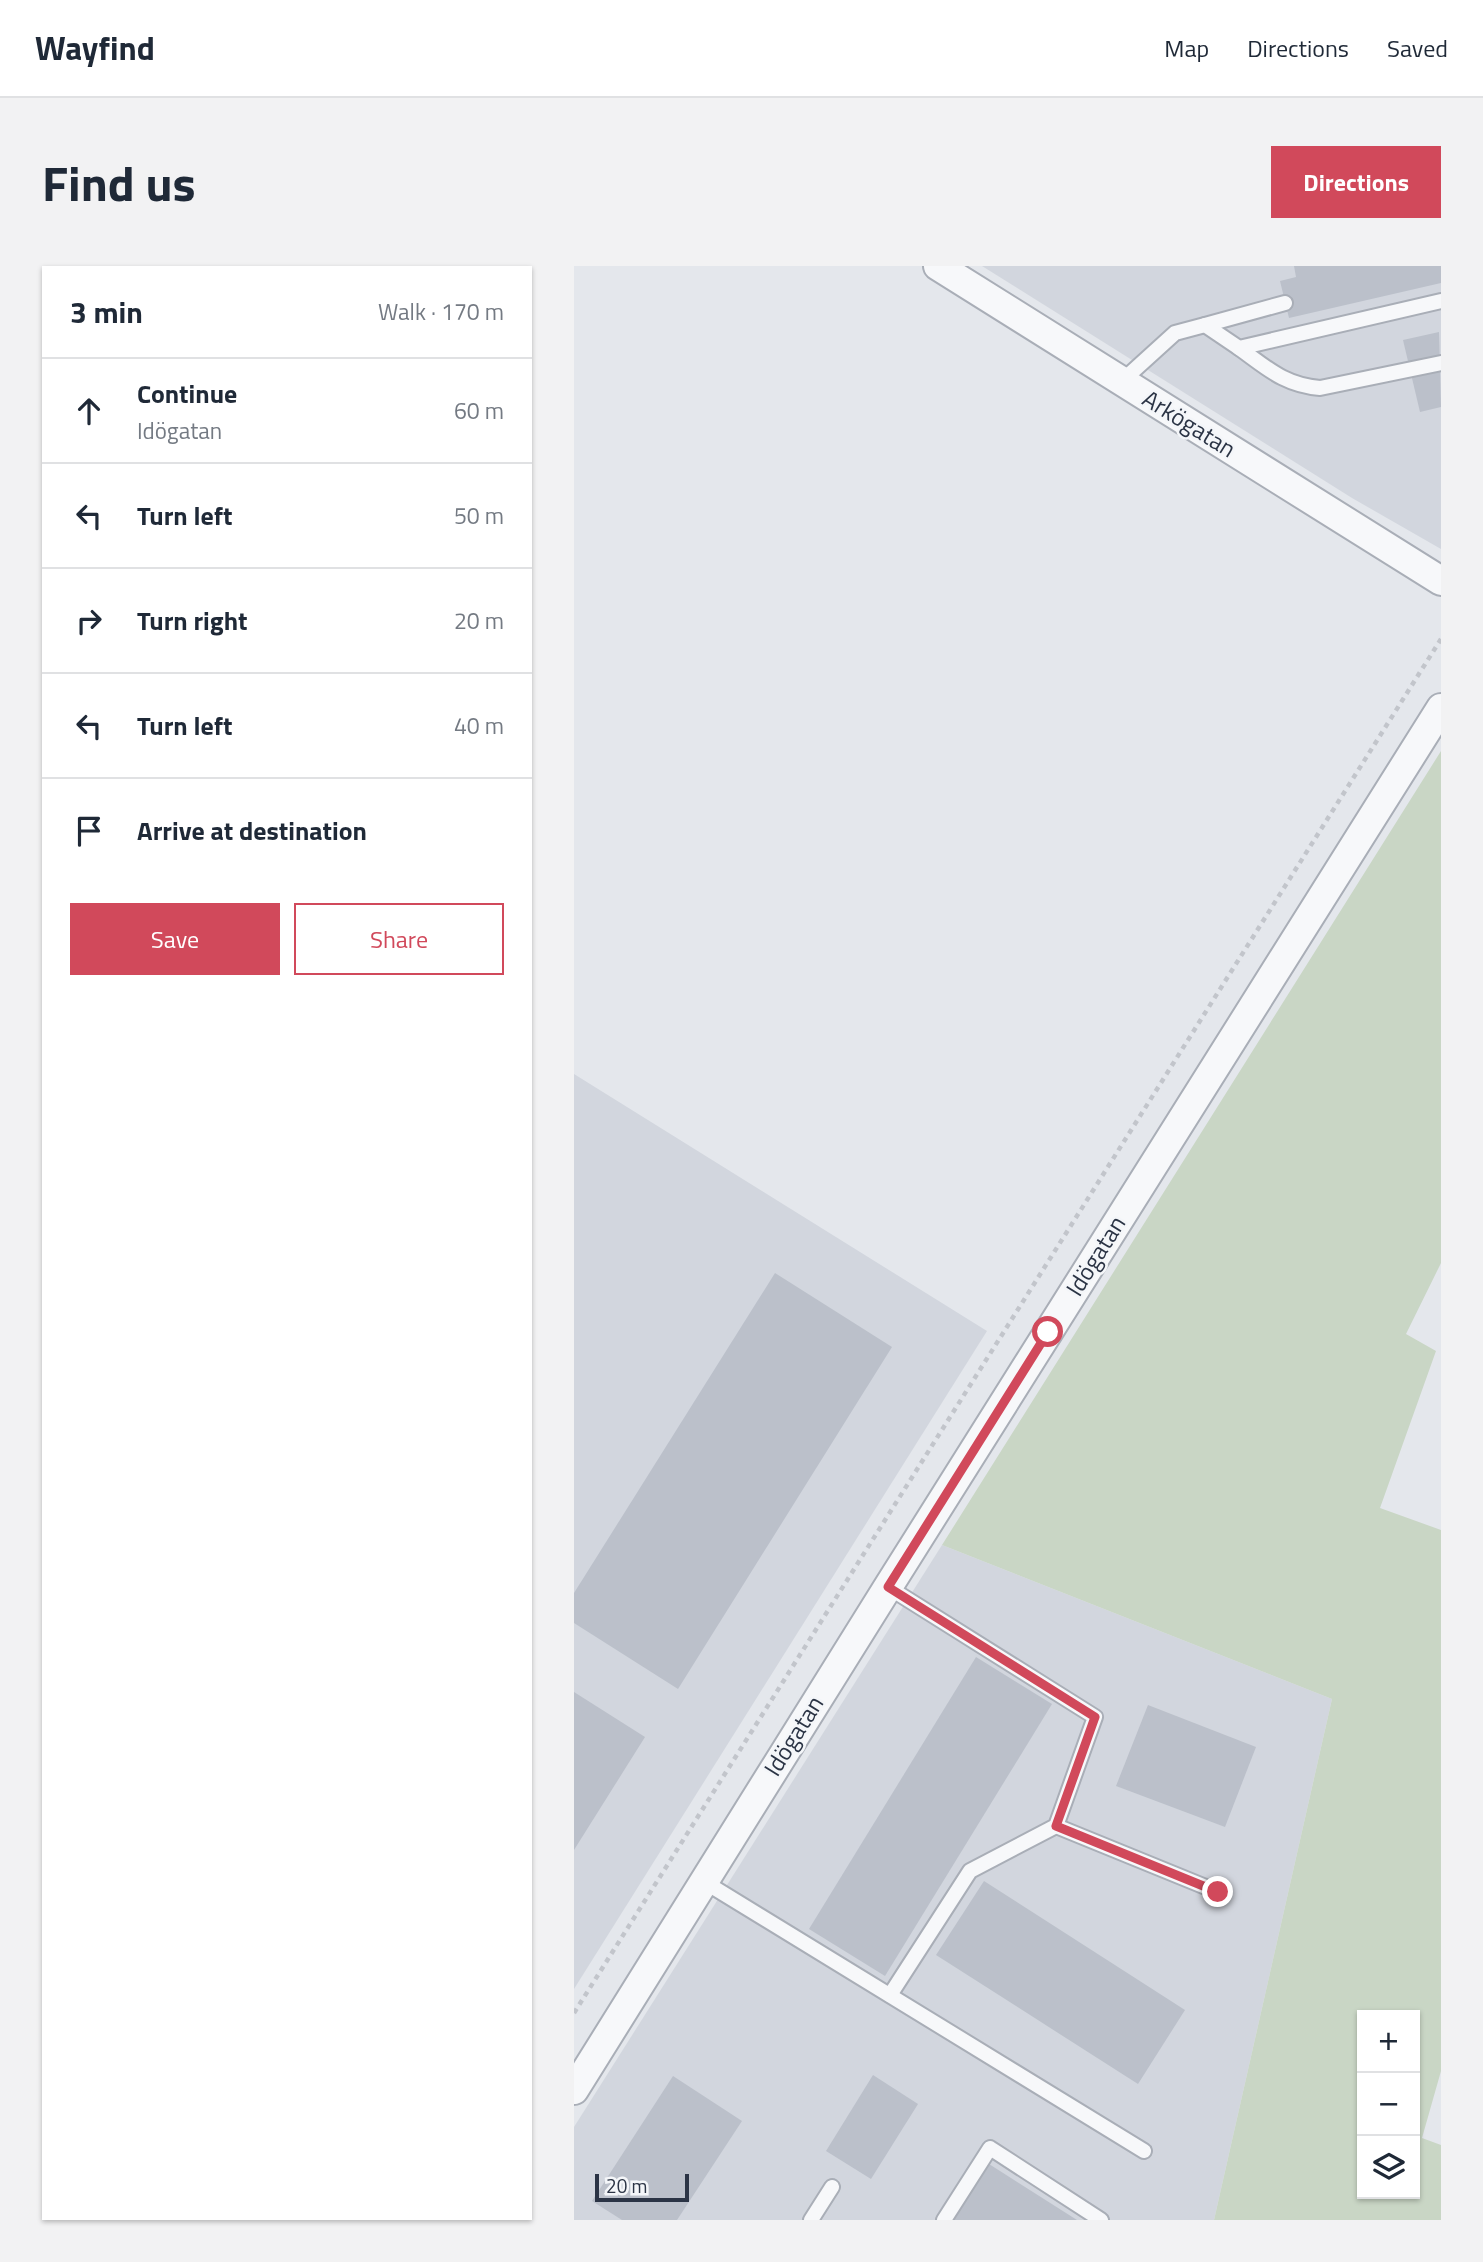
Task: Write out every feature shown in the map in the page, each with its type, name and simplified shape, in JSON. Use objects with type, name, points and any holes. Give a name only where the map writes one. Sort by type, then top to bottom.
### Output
[{"type":"street","name":"Arkögatan","points":[[955,270],[1121,382],[1441,581]]},
{"type":"street","name":"Idögatan","points":[[574,2090],[1441,708]]},
{"type":"lane","points":[[1239,348],[1441,301]]},
{"type":"lane","points":[[1121,382],[1175,333],[1285,303]]},
{"type":"lane","points":[[1205,325],[1281,379],[1300,387],[1320,388],[1441,363]]},
{"type":"lane","points":[[888,1587],[1095,1717],[1056,1826],[970,1871],[890,1996]]},
{"type":"lane","points":[[1056,1826],[1218,1892]]},
{"type":"lane","points":[[703,1881],[1144,2151]]},
{"type":"lane","points":[[944,2220],[990,2147],[1101,2220]]},
{"type":"lane","points":[[811,2220],[832,2187]]},
{"type":"path","points":[[574,2013],[1441,639]]},
{"type":"shaded area","points":[[982,266],[1441,266],[1441,549],[1352,498]]},
{"type":"shaded area","points":[[574,1074],[987,1331],[574,1989]]},
{"type":"shaded area","points":[[942,1545],[1332,1699],[1214,2220],[574,2220],[574,2127]]},
{"type":"green space","points":[[1441,751],[1441,1263],[1406,1334],[1436,1351],[1380,1508],[1441,1530],[1441,2071],[1422,2138],[1441,2145],[1441,2220],[1214,2220],[1332,1699],[942,1545]]},
{"type":"building","points":[[1294,266],[1441,266],[1441,283],[1289,318],[1280,281],[1296,277]]},
{"type":"building","points":[[1439,332],[1441,407],[1420,412],[1403,340]]},
{"type":"building","points":[[775,1273],[892,1347],[678,1689],[574,1623],[574,1593]]},
{"type":"building","points":[[976,1657],[1052,1704],[885,1976],[809,1929]]},
{"type":"building","points":[[574,1692],[645,1737],[574,1850]]},
{"type":"building","points":[[1148,1705],[1256,1747],[1225,1827],[1116,1786]]},
{"type":"building","points":[[984,1881],[1185,2010],[1138,2084],[936,1955]]},
{"type":"building","points":[[873,2075],[918,2104],[871,2179],[826,2151]]},
{"type":"building","points":[[673,2076],[742,2121],[677,2220],[622,2220],[592,2201]]},
{"type":"building","points":[[989,2164],[1077,2220],[954,2220]]},
{"type":"route","points":[[1048,1332],[888,1587],[1095,1717],[1056,1826],[1218,1892]]}]
